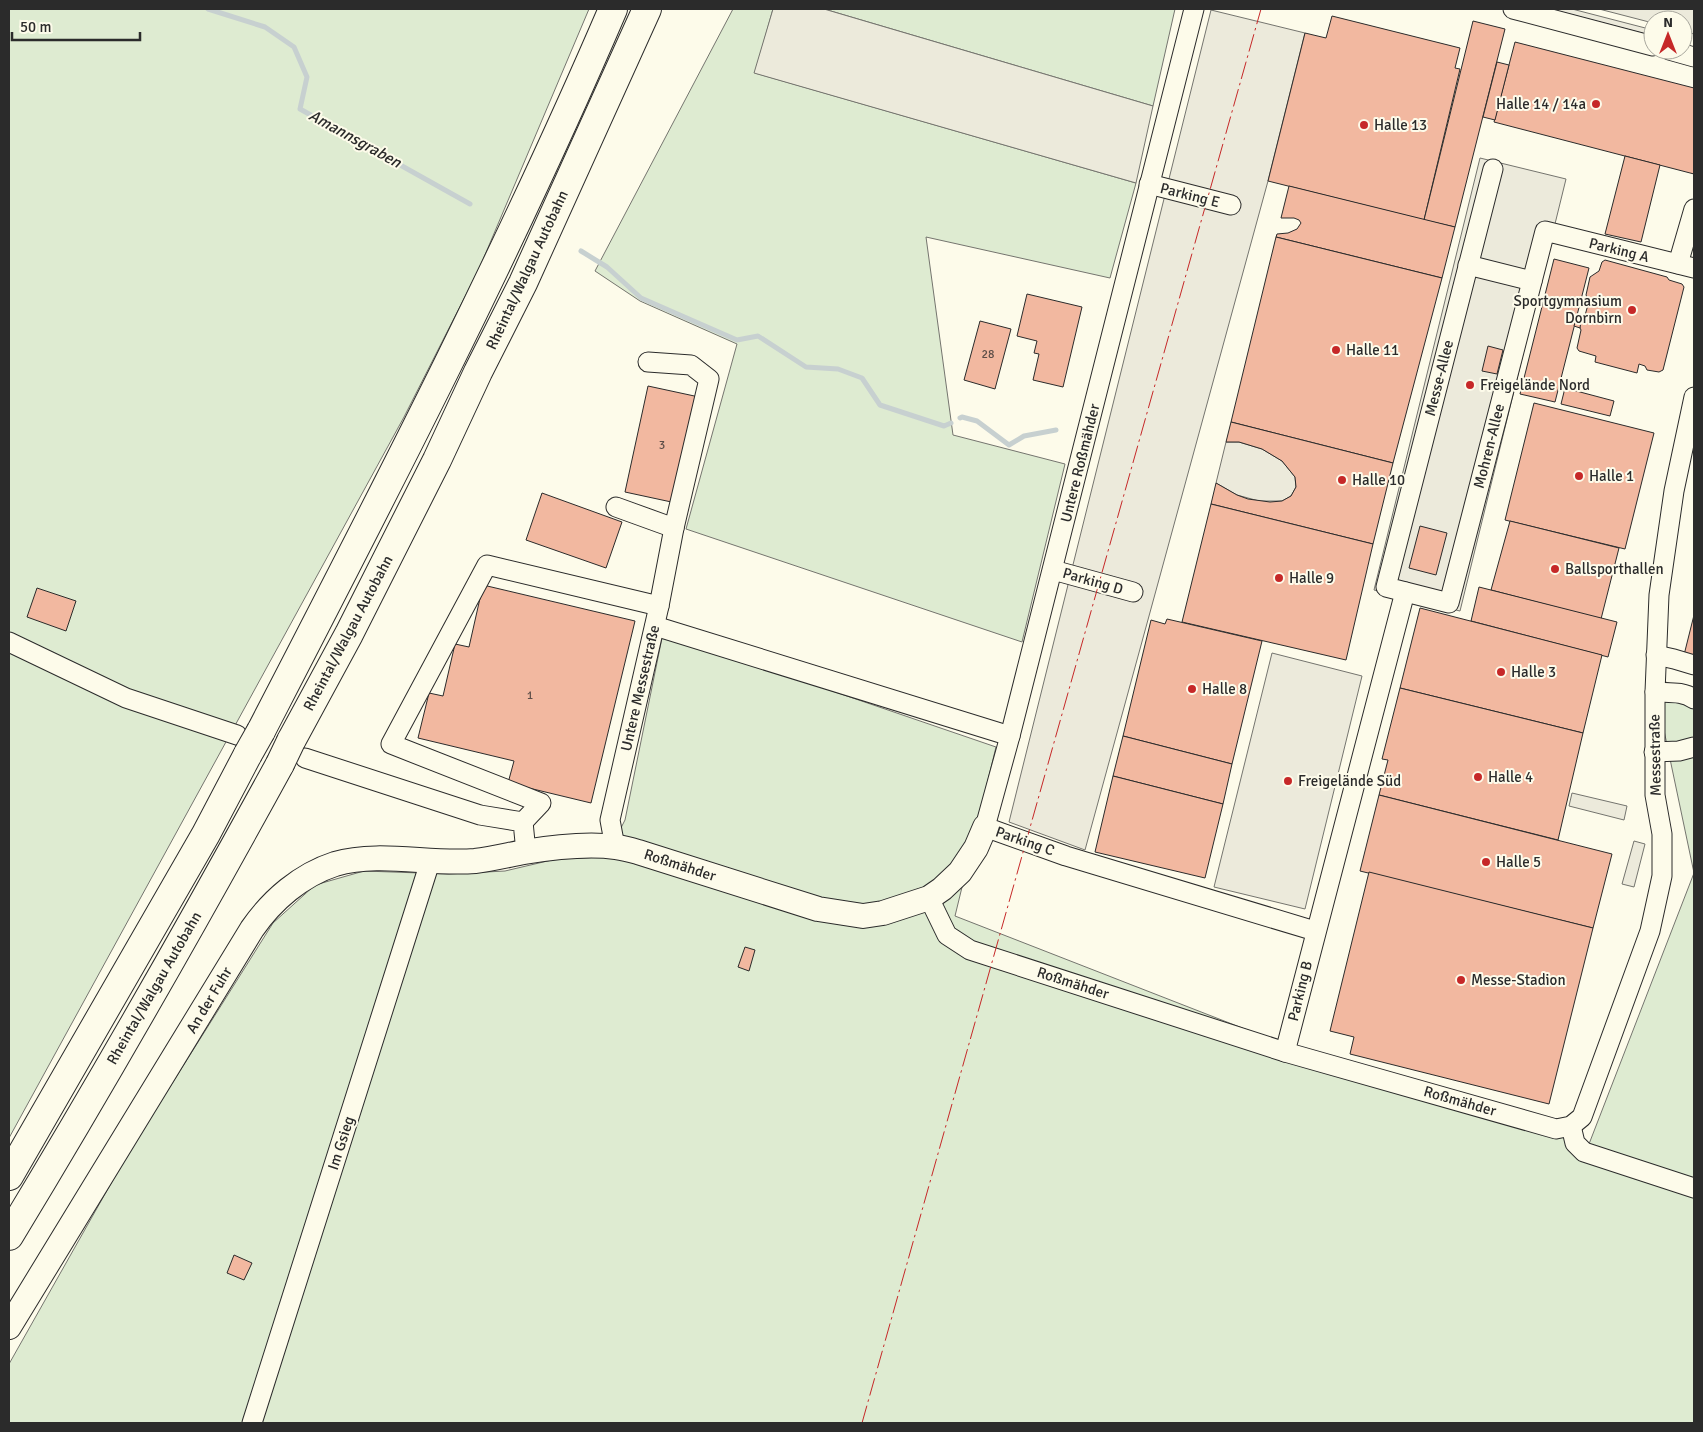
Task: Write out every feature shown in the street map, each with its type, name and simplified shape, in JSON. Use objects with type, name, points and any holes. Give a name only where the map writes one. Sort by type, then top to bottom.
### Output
[{"type":"highway","name":"Rheintal/Walgau Autobahn","points":[[9,1176],[202,842],[249,740],[430,402],[484,291],[613,9]]},
{"type":"highway","name":"Rheintal/Walgau Autobahn","points":[[9,1236],[237,843],[292,754],[349,634],[437,460],[478,372],[523,283],[647,9]]},
{"type":"main road","name":"Untere Roßmähder","points":[[929,898],[960,872],[976,848],[985,827]]},
{"type":"main road","name":"Roßmähder","points":[[526,852],[569,846],[615,846],[818,909],[863,916],[883,913],[929,898]]},
{"type":"main road","name":"An der Fuhr","points":[[9,1327],[252,929],[273,903],[295,884],[315,872],[335,864],[356,860],[386,859],[430,862],[476,861],[526,852]]},
{"type":"street","name":"Untere Roßmähder","points":[[985,827],[1053,570],[1194,9]]},
{"type":"street","points":[[1513,9],[1643,43]]},
{"type":"street","name":"Messe-Allee","points":[[1405,592],[1386,587],[1493,169]]},
{"type":"street","name":"Parking E","points":[[1149,184],[1231,205]]},
{"type":"street","points":[[1686,266],[1694,209]]},
{"type":"street","name":"Parking A","points":[[1545,231],[1686,266]]},
{"type":"street","name":"Mohren-Allee","points":[[1405,592],[1449,603],[1545,231]]},
{"type":"street","points":[[1468,265],[1532,281]]},
{"type":"street","name":"Untere Messestraße","points":[[615,846],[610,820],[659,606],[674,528],[709,379],[691,365],[648,362]]},
{"type":"street","name":"Messestraße","points":[[1571,1126],[1582,1118],[1650,931],[1662,876],[1662,834],[1654,796],[1655,692],[1659,594],[1674,491],[1688,457],[1694,397]]},
{"type":"street","points":[[616,507],[674,528]]},
{"type":"street","points":[[526,852],[523,822],[541,803],[391,744],[487,565],[659,606]]},
{"type":"street","name":"Parking D","points":[[1053,570],[1132,592]]},
{"type":"street","name":"Parking B","points":[[1285,1052],[1405,592]]},
{"type":"street","points":[[654,626],[1010,736]]},
{"type":"street","points":[[9,642],[126,698],[249,740]]},
{"type":"street","points":[[1656,655],[1694,665]]},
{"type":"street","points":[[1655,692],[1680,694],[1694,699]]},
{"type":"street","points":[[1654,752],[1680,751],[1694,747]]},
{"type":"street","points":[[292,754],[480,816],[523,822]]},
{"type":"street","name":"Parking C","points":[[985,827],[1066,856],[1316,931]]},
{"type":"street","name":"Im Gsieg","points":[[252,1423],[430,862]]},
{"type":"street","name":"Roßmähder","points":[[929,898],[948,935],[970,950],[1285,1052],[1556,1129],[1571,1126]]},
{"type":"street","points":[[1571,1126],[1575,1142],[1584,1152],[1694,1188]]},
{"type":"green space","points":[[9,9],[589,9],[479,269],[404,417],[9,1138]]},
{"type":"green space","points":[[733,9],[773,9],[755,73],[1136,183],[1110,278],[926,237],[953,435],[1065,464],[1022,642],[686,529],[737,344],[640,301],[595,271]]},
{"type":"green space","points":[[824,9],[1175,9],[1153,106]]},
{"type":"green space","points":[[663,633],[996,747],[955,916],[1273,1040],[1589,1144],[1694,873],[1694,1423],[9,1423],[9,1364],[127,1155],[273,923],[315,885],[364,871],[448,874],[505,871],[556,859],[606,857],[625,820]]},
{"type":"green space","points":[[1653,678],[1694,691],[1694,873]]},
{"type":"shaded area","points":[[773,9],[824,9],[1153,106],[1136,183],[754,73]]},
{"type":"shaded area","points":[[1550,9],[1572,9],[1643,27],[1643,33]]},
{"type":"shaded area","points":[[1599,9],[1694,9],[1694,34],[1693,10],[1643,10],[1643,20]]},
{"type":"shaded area","points":[[1211,10],[1305,33],[1268,181],[1085,850],[1009,822]]},
{"type":"shaded area","name":"Freigelände Nord","points":[[1480,158],[1566,179],[1460,611],[1374,590]]},
{"type":"shaded area","points":[[1226,442],[1239,442],[1262,449],[1282,461],[1295,477],[1296,487],[1291,496],[1282,501],[1259,501],[1237,495],[1216,483]]},
{"type":"shaded area","name":"Freigelände Süd","points":[[1272,653],[1362,676],[1305,909],[1214,887]]},
{"type":"shaded area","points":[[1572,793],[1627,806],[1624,820],[1569,806]]},
{"type":"shaded area","points":[[1634,841],[1645,844],[1634,887],[1622,884]]},
{"type":"building","name":"Halle 13","points":[[1332,16],[1460,48],[1455,68],[1460,69],[1424,220],[1268,181],[1305,33],[1326,38]]},
{"type":"building","points":[[1473,21],[1505,29],[1455,227],[1424,220]]},
{"type":"building","name":"Halle 14 / 14a","points":[[1515,42],[1694,88],[1694,174],[1494,122]]},
{"type":"building","points":[[1497,62],[1509,65],[1495,120],[1483,117]]},
{"type":"building","points":[[1625,156],[1660,165],[1641,242],[1605,234]]},
{"type":"building","points":[[1289,186],[1455,227],[1442,278],[1276,237],[1277,234],[1288,233],[1297,229],[1301,223],[1294,218],[1281,218]]},
{"type":"building","name":"Halle 11","points":[[1276,237],[1442,278],[1393,463],[1231,422]]},
{"type":"building","points":[[1554,259],[1589,268],[1555,402],[1520,394]]},
{"type":"building","name":"Sportgymnasium Dornbirn","points":[[1605,260],[1667,277],[1669,280],[1682,284],[1684,287],[1663,370],[1659,372],[1647,370],[1645,366],[1639,364],[1637,373],[1595,362],[1596,356],[1579,351],[1577,348],[1581,330],[1579,326],[1584,319],[1589,301],[1586,295],[1590,277],[1599,271],[1602,262]]},
{"type":"building","points":[[1027,294],[1082,307],[1063,387],[1033,380],[1039,354],[1034,353],[1037,341],[1017,336]]},
{"type":"building","points":[[1576,320],[1581,321],[1580,328],[1574,326]]},
{"type":"building","points":[[980,321],[1011,329],[995,389],[964,380]]},
{"type":"building","points":[[1488,346],[1503,350],[1497,374],[1482,371]]},
{"type":"building","points":[[648,386],[699,397],[676,503],[625,492]]},
{"type":"building","points":[[1565,388],[1614,401],[1610,416],[1561,404]]},
{"type":"building","name":"Halle 1","points":[[1534,403],[1654,433],[1625,549],[1505,520]]},
{"type":"building","name":"Halle 10","points":[[1231,422],[1393,463],[1373,544],[1211,504],[1216,483],[1248,499],[1270,502],[1282,501],[1291,496],[1296,487],[1295,477],[1282,461],[1262,449],[1239,442],[1226,442]]},
{"type":"building","points":[[542,493],[622,522],[606,568],[526,540]]},
{"type":"building","name":"Halle 9","points":[[1211,504],[1373,544],[1346,660],[1182,622]]},
{"type":"building","name":"Ballsporthallen","points":[[1510,521],[1619,548],[1601,619],[1491,590]]},
{"type":"building","points":[[1420,526],[1447,533],[1436,575],[1409,568]]},
{"type":"building","points":[[483,585],[635,621],[591,803],[508,783],[514,761],[418,738],[429,693],[443,696],[455,644],[469,647]]},
{"type":"building","points":[[1479,587],[1617,622],[1608,657],[1471,621]]},
{"type":"building","points":[[37,588],[76,601],[66,631],[27,617]]},
{"type":"building","name":"Halle 3","points":[[1420,608],[1602,655],[1583,733],[1400,688]]},
{"type":"building","points":[[1694,615],[1694,658],[1684,655]]},
{"type":"building","name":"Halle 8","points":[[1167,619],[1262,641],[1232,764],[1123,736],[1151,620],[1165,624]]},
{"type":"building","name":"Halle 4","points":[[1400,688],[1583,733],[1558,840],[1379,795],[1388,760],[1382,759]]},
{"type":"building","points":[[1123,736],[1232,764],[1223,804],[1113,776]]},
{"type":"building","points":[[1113,776],[1223,804],[1205,878],[1095,852]]},
{"type":"building","name":"Halle 5","points":[[1379,795],[1612,854],[1593,928],[1360,871]]},
{"type":"building","name":"Messe-Stadion","points":[[1369,872],[1593,928],[1549,1104],[1350,1054],[1354,1037],[1330,1031]]},
{"type":"building","points":[[745,947],[755,950],[749,971],[738,967]]},
{"type":"building","points":[[234,1255],[252,1263],[244,1280],[227,1273]]},
{"type":"waterway","name":"Amannsgraben","points":[[208,9],[265,27],[294,47],[307,77],[300,109],[470,204]]},
{"type":"waterway","points":[[581,251],[607,267],[641,298],[737,340],[758,336],[806,367],[838,369],[862,378],[880,405],[944,426],[951,423]]},
{"type":"waterway","points":[[960,418],[977,421],[1009,445],[1024,436],[1056,430]]},
{"type":"power","points":[[862,1423],[1261,9]]},
{"type":"place","name":"Halle 14 / 14a","points":[[1596,104]]},
{"type":"place","name":"Halle 13","points":[[1364,125]]},
{"type":"place","name":"Sportgymnasium Dornbirn","points":[[1632,310]]},
{"type":"place","name":"Halle 11","points":[[1336,350]]},
{"type":"place","name":"Freigelände Nord","points":[[1470,385]]},
{"type":"place","name":"Halle 1","points":[[1579,476]]},
{"type":"place","name":"Halle 10","points":[[1342,480]]},
{"type":"place","name":"Ballsporthallen","points":[[1555,569]]},
{"type":"place","name":"Halle 9","points":[[1279,578]]},
{"type":"place","name":"Halle 3","points":[[1501,672]]},
{"type":"place","name":"Halle 8","points":[[1192,689]]},
{"type":"place","name":"Halle 4","points":[[1478,777]]},
{"type":"place","name":"Freigelände Süd","points":[[1288,781]]},
{"type":"place","name":"Halle 5","points":[[1486,862]]},
{"type":"place","name":"Messe-Stadion","points":[[1461,980]]}]
